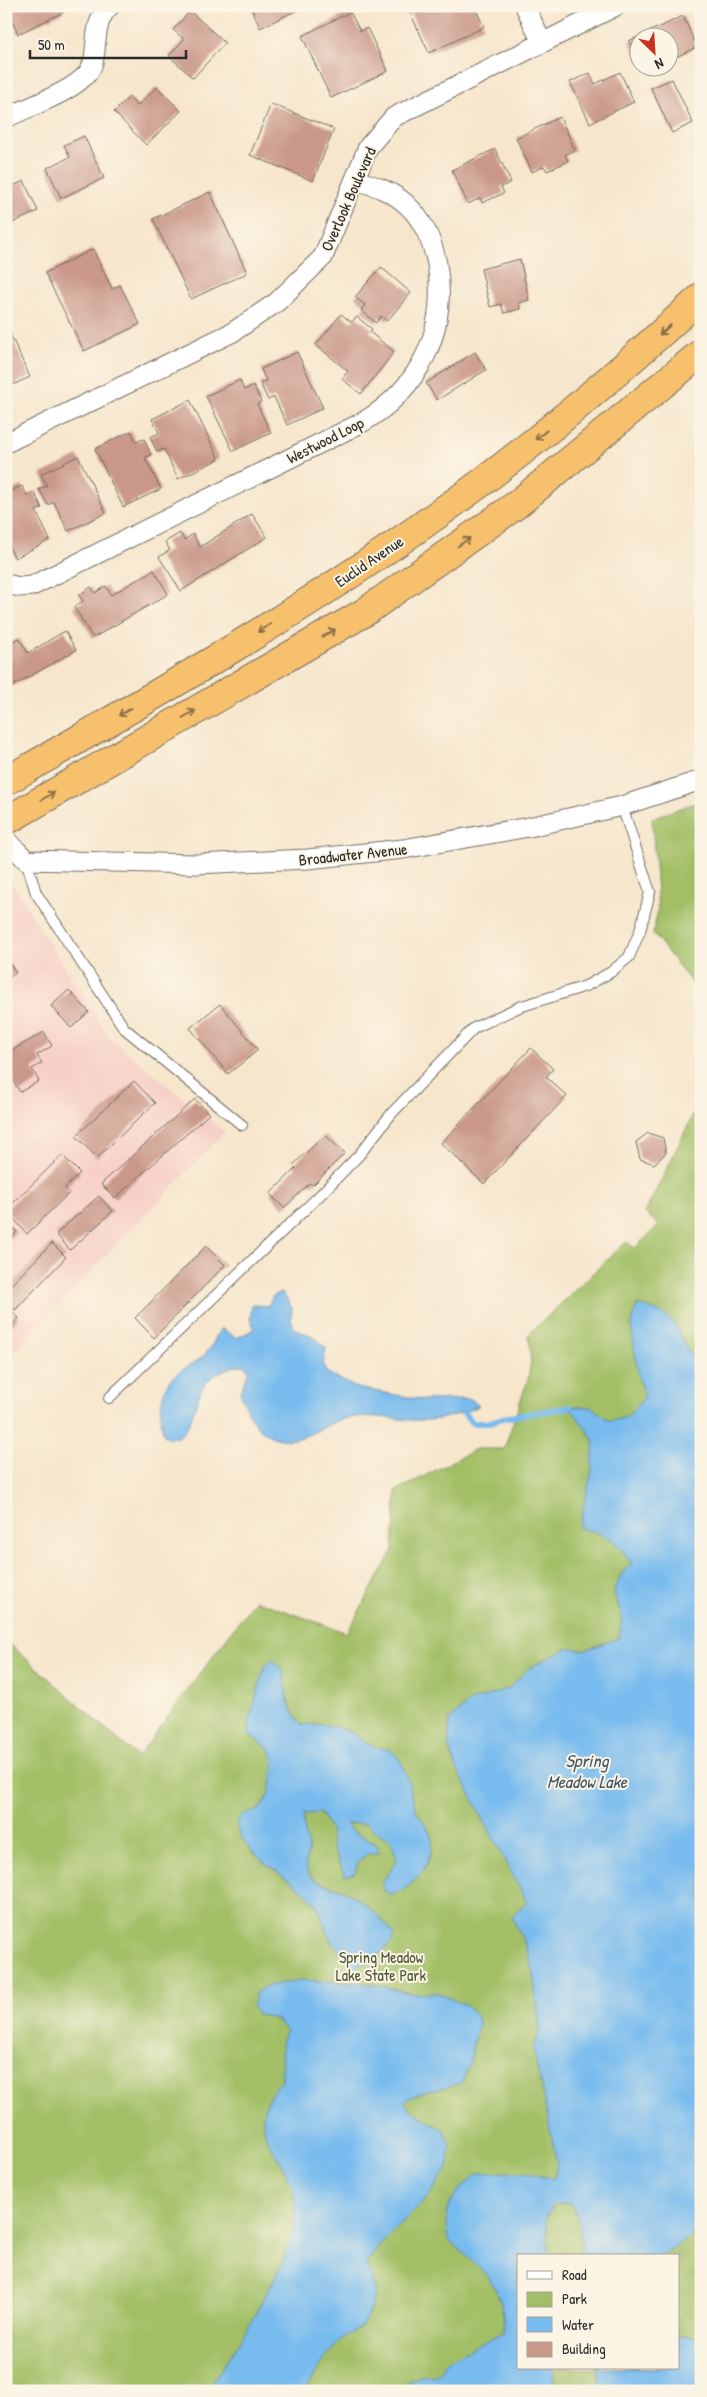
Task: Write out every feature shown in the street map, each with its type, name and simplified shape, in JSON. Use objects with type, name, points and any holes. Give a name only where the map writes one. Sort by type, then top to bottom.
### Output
[{"type":"highway","name":"Euclid Avenue","points":[[6,781],[114,719],[271,624],[442,512],[629,363],[701,297]]},
{"type":"highway","points":[[6,821],[366,612],[516,505],[701,353]]},
{"type":"street","points":[[6,118],[64,90],[88,73],[95,52],[96,30],[105,10],[110,6]]},
{"type":"street","points":[[525,6],[542,43]]},
{"type":"street","name":"Overlook Boulevard","points":[[6,443],[233,332],[278,302],[322,258],[368,147],[394,116],[616,6]]},
{"type":"street","name":"Westwood Loop","points":[[6,584],[20,587],[32,586],[363,422],[381,411],[405,387],[426,355],[438,320],[440,299],[435,254],[423,226],[407,204],[383,189],[355,180]]},
{"type":"street","name":"Broadwater Avenue","points":[[26,860],[196,864],[308,859],[404,849],[529,827],[622,806],[701,780]]},
{"type":"street","points":[[6,839],[26,860]]},
{"type":"lane","points":[[109,1398],[318,1198],[359,1155],[392,1112],[474,1028],[519,1007],[586,986],[611,972],[629,957],[640,931],[650,892],[622,806]]},
{"type":"lane","points":[[26,860],[36,892],[124,1028],[242,1126]]},
{"type":"shaded area","points":[[6,874],[109,1037],[225,1132],[6,1360]]},
{"type":"green space","points":[[701,801],[701,995],[653,933],[658,910],[652,818]]},
{"type":"green space","name":"Spring Meadow Lake State Park","points":[[701,1099],[701,2391],[6,2391],[6,1641],[138,1757],[255,1600],[347,1633],[393,1550],[396,1491],[476,1449],[504,1449],[528,1379],[531,1362],[529,1334],[626,1242],[635,1248],[659,1225],[645,1213]]},
{"type":"water","points":[[282,1292],[292,1308],[291,1319],[295,1329],[316,1338],[326,1348],[323,1365],[327,1373],[357,1388],[424,1400],[471,1399],[479,1406],[455,1415],[435,1419],[418,1420],[368,1416],[348,1418],[339,1420],[304,1436],[286,1440],[268,1435],[252,1420],[240,1392],[249,1371],[244,1365],[224,1370],[210,1379],[202,1390],[186,1429],[181,1435],[173,1438],[164,1435],[161,1403],[170,1380],[204,1355],[221,1328],[236,1338],[255,1329],[250,1319],[252,1305],[268,1306],[273,1296]]},
{"type":"water","name":"Spring Meadow Lake","points":[[637,1305],[659,1312],[670,1319],[691,1355],[701,1364],[701,2229],[665,2254],[579,2254],[580,2229],[574,2210],[571,2204],[555,2204],[546,2217],[549,2254],[517,2254],[517,2370],[554,2370],[555,2391],[393,2391],[419,2376],[437,2375],[448,2360],[504,2332],[500,2301],[489,2279],[482,2270],[449,2241],[447,2229],[448,2210],[456,2195],[479,2173],[523,2172],[554,2179],[557,2164],[533,2047],[540,2030],[533,1973],[525,1944],[512,1917],[527,1902],[458,1771],[448,1746],[450,1720],[468,1703],[509,1688],[529,1668],[568,1648],[585,1650],[619,1638],[622,1618],[614,1591],[622,1573],[632,1564],[620,1548],[610,1539],[598,1533],[579,1528],[592,1469],[594,1440],[570,1407],[591,1407],[610,1421],[627,1417],[645,1397],[639,1379],[631,1325]]},
{"type":"water","points":[[273,1660],[281,1669],[285,1679],[289,1704],[302,1725],[320,1724],[332,1726],[350,1732],[370,1745],[389,1750],[397,1756],[404,1768],[416,1810],[431,1836],[431,1854],[421,1873],[406,1888],[398,1893],[389,1895],[383,1888],[383,1881],[397,1861],[395,1850],[389,1839],[378,1833],[367,1823],[346,1824],[352,1831],[376,1844],[380,1853],[368,1853],[358,1862],[355,1873],[345,1876],[332,1845],[331,1832],[321,1813],[304,1814],[304,1827],[308,1848],[306,1867],[312,1878],[320,1883],[343,1890],[357,1899],[378,1916],[395,1935],[387,1947],[375,1957],[348,1968],[343,1956],[330,1939],[321,1913],[315,1903],[301,1889],[268,1865],[248,1847],[236,1823],[245,1814],[256,1811],[263,1805],[272,1783],[274,1766],[272,1754],[259,1741],[250,1736],[249,1723],[265,1665]]},
{"type":"water","points":[[300,1980],[372,1984],[413,1994],[438,1993],[465,2005],[476,2015],[479,2025],[474,2038],[470,2063],[462,2082],[417,2094],[404,2102],[411,2110],[445,2131],[450,2144],[448,2168],[428,2197],[383,2241],[367,2262],[376,2293],[368,2315],[361,2327],[341,2339],[322,2362],[305,2391],[205,2391],[234,2350],[259,2307],[284,2258],[293,2232],[295,2204],[292,2186],[269,2143],[264,2130],[263,2115],[269,2099],[282,2080],[281,2043],[286,2030],[277,2020],[257,2014],[252,2005],[256,1992],[266,1986]]},
{"type":"water","points":[[680,2336],[701,2337],[701,2391],[596,2391],[600,2383],[597,2370],[680,2370]]},
{"type":"building","points":[[6,6],[61,6],[64,12],[18,34]]},
{"type":"building","points":[[250,6],[306,6],[260,28]]},
{"type":"building","points":[[407,6],[474,6],[484,27],[429,53]]},
{"type":"building","points":[[190,11],[225,43],[193,78],[169,56],[184,39],[173,30]]},
{"type":"building","points":[[350,12],[360,31],[367,28],[388,71],[331,98],[302,36]]},
{"type":"building","points":[[683,16],[697,47],[680,55],[680,28],[657,28]]},
{"type":"building","points":[[620,72],[634,102],[590,123],[570,82],[590,73],[595,84]]},
{"type":"building","points":[[672,79],[693,123],[672,133],[651,88]]},
{"type":"building","points":[[157,87],[181,111],[146,145],[114,112],[129,97],[137,106]]},
{"type":"building","points":[[271,104],[334,129],[313,181],[250,155]]},
{"type":"building","points":[[560,117],[575,150],[565,155],[568,161],[547,171],[544,166],[532,172],[516,138]]},
{"type":"building","points":[[84,136],[104,178],[61,198],[47,168],[70,157],[64,145]]},
{"type":"building","points":[[495,149],[511,182],[501,187],[504,193],[482,203],[480,198],[468,204],[452,170]]},
{"type":"building","points":[[24,181],[38,211],[6,226],[6,189]]},
{"type":"building","points":[[210,192],[247,273],[191,299],[153,219]]},
{"type":"building","points":[[93,249],[112,289],[120,285],[140,324],[84,351],[45,273]]},
{"type":"building","points":[[520,259],[529,300],[519,303],[520,309],[504,313],[501,304],[490,307],[481,269]]},
{"type":"building","points":[[381,267],[411,293],[387,321],[381,316],[376,323],[361,310],[365,305],[355,297]]},
{"type":"building","points":[[341,314],[351,322],[357,317],[372,329],[370,332],[394,352],[361,394],[342,379],[348,371],[316,345]]},
{"type":"building","points":[[6,325],[30,377],[6,388]]},
{"type":"building","points":[[297,352],[323,408],[287,425],[274,397],[268,400],[260,383],[266,381],[261,369]]},
{"type":"building","points":[[475,352],[486,370],[437,400],[426,383]]},
{"type":"building","points":[[240,380],[244,390],[254,386],[261,402],[257,404],[271,433],[233,451],[206,396]]},
{"type":"building","points":[[190,400],[219,459],[178,479],[164,449],[157,452],[150,437],[159,433],[152,419]]},
{"type":"building","points":[[131,431],[136,442],[144,439],[151,455],[145,458],[161,489],[123,507],[95,449]]},
{"type":"building","points":[[78,456],[106,513],[68,531],[54,502],[48,505],[39,489],[47,486],[41,474]]},
{"type":"building","points":[[22,486],[27,495],[34,492],[42,508],[36,511],[50,540],[15,558],[6,541],[6,493]]},
{"type":"building","points":[[252,514],[267,537],[181,591],[159,557],[170,550],[165,542],[180,533],[184,540],[193,534],[200,547]]},
{"type":"building","points":[[154,570],[168,594],[93,638],[74,607],[83,601],[79,595],[91,587],[95,593],[106,586],[111,595]]},
{"type":"building","points":[[65,631],[76,650],[6,690],[6,635],[11,642],[19,638],[28,653]]},
{"type":"building","points":[[6,958],[16,973],[6,979]]},
{"type":"building","points":[[69,990],[89,1012],[71,1028],[51,1006]]},
{"type":"building","points":[[220,1004],[258,1050],[228,1074],[190,1028]]},
{"type":"building","points":[[44,1032],[52,1046],[37,1055],[42,1063],[32,1069],[39,1081],[20,1092],[6,1069],[6,1054]]},
{"type":"building","points":[[531,1048],[553,1069],[546,1077],[567,1096],[484,1184],[441,1143]]},
{"type":"building","points":[[134,1081],[155,1103],[97,1158],[76,1136]]},
{"type":"building","points":[[195,1099],[209,1114],[115,1198],[101,1184]]},
{"type":"building","points":[[648,1133],[663,1138],[666,1153],[654,1164],[640,1159],[636,1142]]},
{"type":"building","points":[[325,1135],[345,1153],[313,1185],[310,1183],[284,1208],[270,1194],[296,1168],[293,1165]]},
{"type":"building","points":[[62,1155],[80,1173],[65,1188],[69,1193],[27,1234],[6,1210]]},
{"type":"building","points":[[99,1196],[113,1211],[70,1250],[56,1234]]},
{"type":"building","points":[[6,1221],[17,1232],[6,1242]]},
{"type":"building","points":[[52,1243],[66,1257],[15,1310],[6,1301],[6,1290]]},
{"type":"building","points":[[206,1246],[225,1265],[154,1338],[135,1318]]},
{"type":"building","points":[[6,1306],[19,1318],[12,1326],[6,1321]]},
{"type":"waterway","points":[[464,1413],[472,1423],[487,1423],[503,1418],[570,1407]]},
{"type":"waterway","points":[[355,1967],[356,1984]]}]
